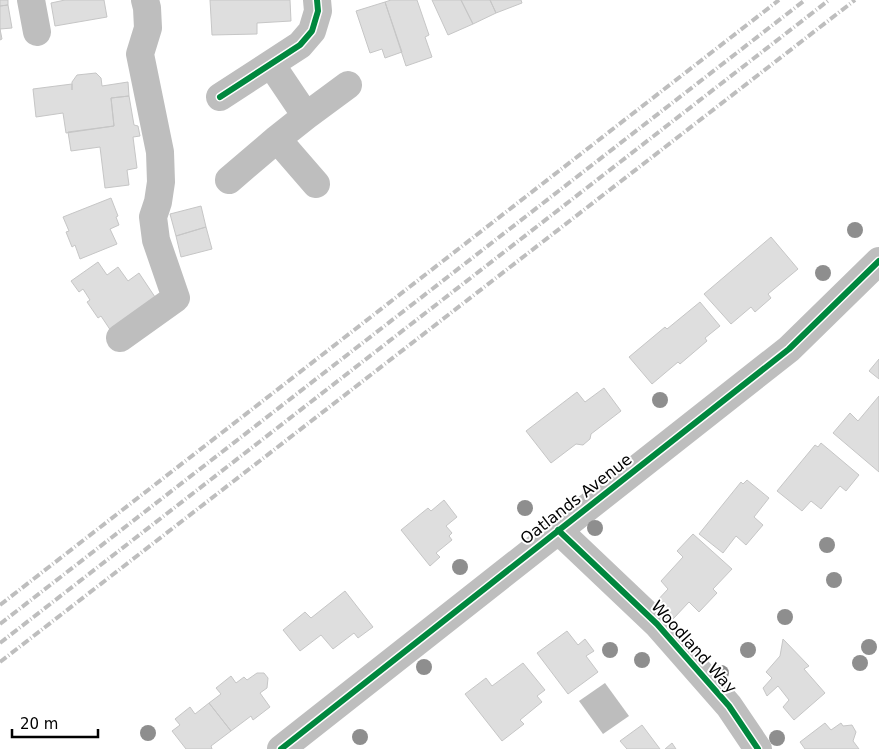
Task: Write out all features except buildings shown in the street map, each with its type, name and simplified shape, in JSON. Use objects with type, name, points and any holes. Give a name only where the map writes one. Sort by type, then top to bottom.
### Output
[{"type":"street","points":[[31,0],[36,32]]},
{"type":"street","points":[[120,338],[176,298],[156,240],[153,217],[158,202],[161,182],[160,152],[140,54],[148,28],[145,0]]},
{"type":"street","points":[[220,97],[300,45],[312,31],[318,11],[317,0]]},
{"type":"street","points":[[270,64],[306,116]]},
{"type":"street","points":[[229,180],[277,139],[348,85]]},
{"type":"street","points":[[277,139],[316,184]]},
{"type":"street","name":"Oatlands Avenue","points":[[281,749],[789,349],[879,261]]},
{"type":"street","name":"Woodland Way","points":[[558,530],[657,624],[730,706],[758,749]]},
{"type":"shaded area","points":[[605,683],[629,716],[603,734],[579,701]]},
{"type":"railway","points":[[0,605],[779,0]]},
{"type":"railway","points":[[0,624],[805,0]]},
{"type":"railway","points":[[0,643],[829,0]]},
{"type":"railway","points":[[0,662],[855,0]]},
{"type":"cycle path","points":[[220,97],[300,45],[312,31],[318,11],[317,0]]},
{"type":"cycle path","points":[[281,749],[789,349],[879,261]]},
{"type":"cycle path","points":[[558,530],[657,624],[729,706],[758,749]]}]
